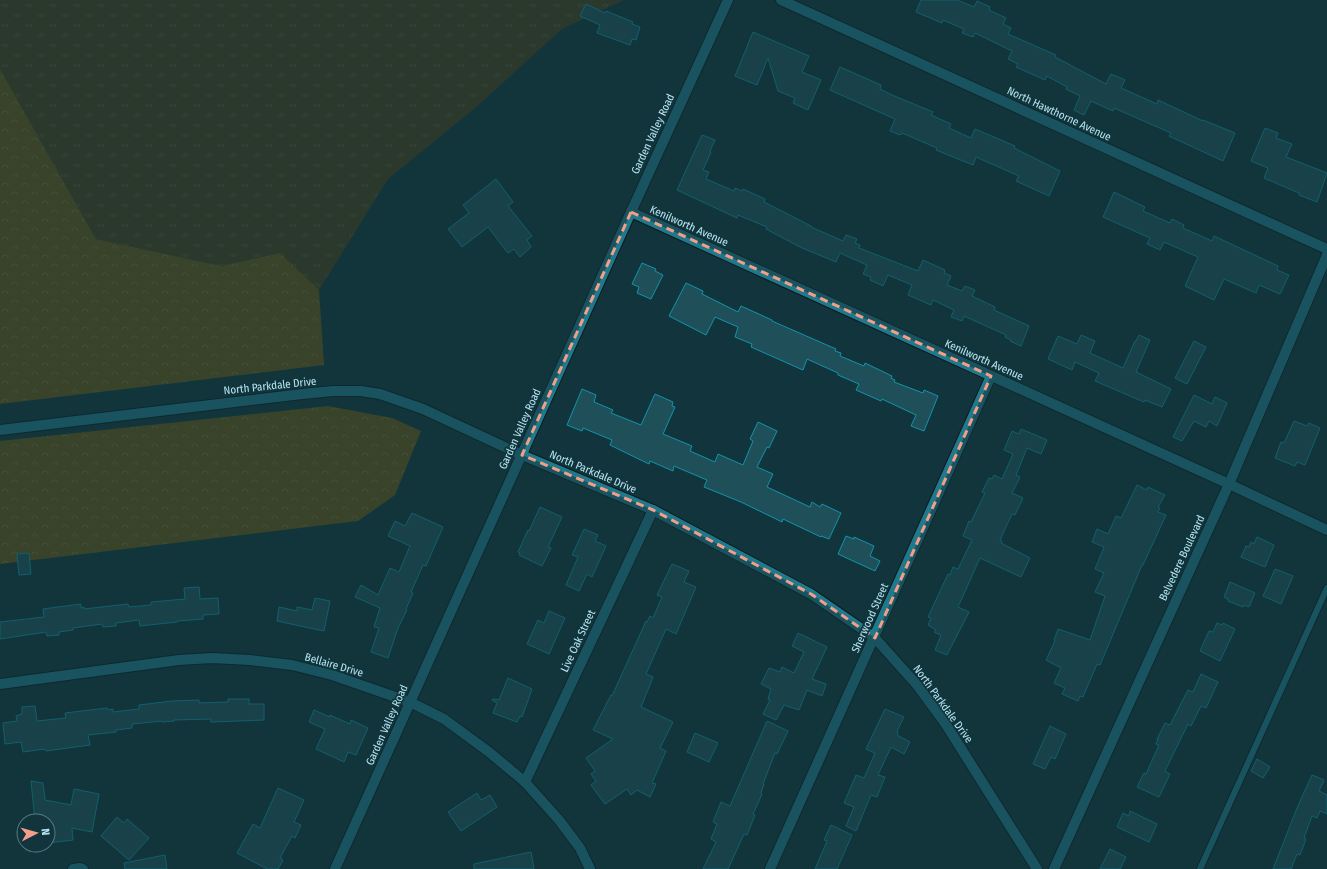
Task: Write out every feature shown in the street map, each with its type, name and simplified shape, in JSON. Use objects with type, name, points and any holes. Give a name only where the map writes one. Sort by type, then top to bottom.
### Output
[{"type":"street","name":"Garden Valley Road","points":[[335,869],[728,0]]},
{"type":"street","name":"North Hawthorne Avenue","points":[[781,0],[1327,249]]},
{"type":"street","name":"Kenilworth Avenue","points":[[631,212],[1327,530]]},
{"type":"street","name":"Belvedere Boulevard","points":[[1054,869],[1229,484],[1327,255]]},
{"type":"street","name":"Sherwood Street","points":[[770,869],[875,638],[991,376]]},
{"type":"street","name":"North Parkdale Drive","points":[[0,430],[333,391],[361,391],[380,394],[416,406],[522,454],[653,510],[811,594],[875,638],[917,685],[944,723],[1037,869]]},
{"type":"street","name":"Live Oak Street","points":[[525,782],[653,510]]},
{"type":"street","name":"Bellaire Drive","points":[[0,684],[179,660],[212,658],[250,660],[292,665],[332,675],[410,702],[444,719],[489,752],[525,782],[559,820],[580,848],[590,869]]},
{"type":"street","points":[[73,869],[83,869]]},
{"type":"lane","points":[[1200,869],[1327,588]]},
{"type":"highlighted area","points":[[631,212],[991,376],[875,638],[811,594],[653,510],[522,455]]},
{"type":"green space","points":[[0,0],[624,0],[562,29],[475,108],[388,179],[319,290],[280,253],[221,266],[96,239],[0,69]]},
{"type":"green space","points":[[0,69],[96,239],[221,266],[280,253],[319,290],[324,365],[0,404]]},
{"type":"green space","points":[[328,406],[392,418],[421,431],[395,495],[358,521],[0,564],[0,441]]},
{"type":"building","points":[[921,0],[957,0],[974,7],[977,1],[990,7],[989,10],[1006,18],[1003,24],[1011,28],[1008,34],[1056,55],[1055,57],[1106,84],[1111,74],[1125,80],[1121,88],[1157,104],[1158,100],[1203,121],[1235,133],[1223,161],[1169,136],[1171,133],[1114,108],[1113,111],[1091,101],[1084,115],[1074,110],[1080,96],[1066,89],[1067,87],[1047,76],[1045,80],[1016,67],[1018,64],[1008,59],[1012,51],[975,33],[973,37],[962,33],[964,29],[943,20],[942,23],[916,12]]},
{"type":"building","points":[[586,4],[605,13],[606,11],[633,22],[632,24],[640,27],[636,40],[632,39],[630,45],[597,33],[600,25],[580,16]]},
{"type":"building","points":[[753,32],[809,56],[802,72],[821,80],[808,110],[793,103],[795,98],[778,91],[768,58],[757,85],[735,76]]},
{"type":"building","points":[[840,67],[881,85],[880,89],[892,95],[933,112],[931,115],[951,124],[949,128],[971,138],[975,129],[1015,146],[1014,148],[1060,171],[1049,196],[1016,181],[1019,176],[976,157],[973,165],[936,150],[937,148],[902,133],[900,135],[890,131],[895,119],[830,90]]},
{"type":"building","points":[[1265,128],[1278,133],[1276,138],[1292,144],[1286,157],[1327,173],[1317,202],[1264,178],[1268,168],[1251,161]]},
{"type":"building","points":[[702,135],[715,140],[703,170],[709,172],[706,179],[734,191],[735,188],[742,191],[743,189],[765,199],[764,202],[811,227],[843,241],[846,235],[857,239],[855,243],[860,245],[859,248],[918,271],[923,260],[945,270],[944,273],[951,276],[947,285],[962,291],[965,286],[975,290],[972,296],[995,307],[994,310],[1029,326],[1021,346],[1010,341],[1011,340],[1005,337],[1006,335],[964,316],[962,321],[951,317],[954,310],[933,300],[931,305],[908,295],[912,285],[888,275],[883,286],[870,280],[871,277],[863,274],[867,265],[840,253],[836,262],[800,247],[766,229],[767,227],[738,215],[737,218],[677,190]]},
{"type":"building","points":[[496,179],[513,202],[508,206],[532,236],[527,240],[531,247],[520,257],[514,249],[508,253],[488,227],[462,247],[448,229],[469,213],[463,205]]},
{"type":"building","points":[[1114,192],[1145,207],[1143,211],[1170,223],[1172,219],[1184,225],[1183,228],[1212,241],[1214,236],[1278,266],[1277,270],[1289,275],[1280,294],[1259,285],[1256,293],[1224,279],[1214,300],[1185,286],[1198,257],[1164,242],[1160,250],[1147,244],[1150,238],[1103,217]]},
{"type":"building","points":[[642,263],[656,269],[655,271],[663,275],[651,299],[637,293],[639,287],[632,284]]},
{"type":"building","points":[[686,283],[703,291],[702,294],[738,312],[741,306],[836,349],[835,351],[841,353],[840,356],[864,366],[865,363],[892,376],[891,378],[895,380],[894,382],[923,393],[924,390],[938,396],[924,431],[911,426],[916,415],[882,399],[881,401],[856,390],[859,384],[838,375],[838,373],[807,359],[803,370],[751,347],[752,344],[735,337],[738,327],[715,317],[706,335],[669,316]]},
{"type":"building","points":[[1081,335],[1095,341],[1090,353],[1123,368],[1139,335],[1150,340],[1136,372],[1171,389],[1162,407],[1145,400],[1144,402],[1095,381],[1099,373],[1075,362],[1072,370],[1048,359],[1058,336],[1077,344]]},
{"type":"building","points":[[1194,341],[1206,347],[1187,384],[1175,378]]},
{"type":"building","points":[[582,389],[596,395],[594,402],[613,410],[611,413],[641,425],[655,394],[673,402],[672,406],[675,407],[663,434],[692,446],[690,451],[715,462],[718,454],[743,465],[753,441],[750,439],[758,422],[777,431],[769,448],[767,447],[757,467],[773,474],[767,487],[810,507],[812,502],[820,507],[822,504],[841,513],[829,539],[821,537],[783,519],[782,522],[741,502],[704,487],[707,480],[674,466],[673,471],[650,461],[649,464],[610,445],[612,440],[583,428],[582,431],[567,425]]},
{"type":"building","points":[[1194,395],[1212,404],[1215,397],[1227,403],[1217,426],[1209,421],[1206,427],[1194,421],[1182,441],[1173,437]]},
{"type":"building","points":[[1294,421],[1307,426],[1309,423],[1320,428],[1305,465],[1297,462],[1295,466],[1275,458],[1281,442],[1284,443]]},
{"type":"building","points":[[1021,429],[1047,440],[1041,454],[1027,448],[1016,475],[1020,477],[1012,493],[1023,498],[1015,515],[1012,514],[1000,540],[1002,541],[1001,543],[1030,558],[1021,577],[980,558],[958,607],[969,612],[947,655],[935,650],[941,635],[934,632],[936,630],[928,625],[931,618],[928,617],[948,574],[950,575],[953,567],[958,569],[972,540],[963,536],[969,521],[971,522],[985,493],[982,492],[989,478],[992,479],[994,475],[1002,479],[1013,454],[1004,450],[1012,431],[1019,434]]},
{"type":"building","points":[[1137,485],[1147,490],[1148,487],[1165,495],[1158,507],[1160,508],[1158,512],[1166,515],[1142,565],[1100,665],[1097,664],[1083,697],[1080,696],[1078,701],[1062,694],[1065,688],[1054,683],[1061,668],[1046,660],[1055,641],[1054,640],[1058,629],[1090,640],[1105,596],[1095,592],[1104,573],[1095,569],[1104,547],[1092,542],[1097,529],[1108,534],[1116,516],[1121,518]]},
{"type":"building","points":[[540,507],[562,517],[548,547],[551,548],[542,566],[519,555],[520,553],[518,552]]},
{"type":"building","points":[[412,513],[443,527],[426,566],[423,565],[411,592],[413,593],[398,628],[388,658],[371,652],[379,628],[374,627],[380,608],[355,597],[361,585],[378,595],[390,568],[399,572],[410,546],[388,536],[395,521],[405,526]]},
{"type":"building","points":[[584,529],[598,535],[595,541],[606,546],[592,577],[587,574],[579,591],[566,585],[578,557],[572,555]]},
{"type":"building","points":[[846,536],[854,539],[854,537],[874,546],[870,556],[880,561],[875,571],[838,554]]},
{"type":"building","points":[[1257,537],[1274,545],[1265,567],[1241,557],[1246,546],[1249,547],[1251,542],[1254,544]]},
{"type":"building","points":[[29,553],[31,574],[19,575],[17,554]]},
{"type":"building","points":[[672,564],[689,571],[684,582],[696,587],[676,634],[666,629],[646,674],[653,677],[641,707],[673,722],[660,748],[666,751],[652,783],[656,784],[650,797],[637,790],[631,795],[627,789],[605,804],[591,785],[596,781],[591,774],[595,771],[586,758],[613,739],[593,730],[611,695],[612,696],[646,621],[647,622],[650,616],[653,618],[662,597],[657,595]]},
{"type":"building","points":[[1275,569],[1293,576],[1281,604],[1263,596]]},
{"type":"building","points":[[1230,582],[1255,593],[1249,607],[1244,605],[1243,607],[1228,601],[1228,599],[1224,597]]},
{"type":"building","points":[[199,587],[200,599],[218,598],[219,614],[203,615],[203,619],[140,626],[139,620],[116,623],[116,626],[103,627],[102,624],[73,628],[73,630],[59,632],[59,635],[47,636],[46,632],[0,639],[0,622],[44,617],[43,609],[81,604],[81,608],[84,607],[84,609],[128,604],[129,607],[151,605],[151,602],[185,599],[184,588]]},
{"type":"building","points":[[315,598],[330,601],[324,631],[277,621],[279,607],[297,611],[297,607],[312,610]]},
{"type":"building","points":[[549,611],[565,618],[549,654],[527,644],[538,620],[544,623]]},
{"type":"building","points":[[1217,623],[1222,625],[1223,623],[1235,629],[1220,661],[1200,651],[1209,631],[1213,632]]},
{"type":"building","points":[[798,633],[827,647],[812,679],[826,684],[822,696],[807,690],[799,710],[784,705],[776,720],[763,714],[770,700],[768,699],[771,689],[761,684],[769,668],[780,672],[782,667],[794,673],[804,652],[792,646]]},
{"type":"building","points":[[1201,674],[1218,682],[1206,708],[1201,706],[1191,726],[1188,724],[1165,771],[1170,774],[1159,797],[1137,787],[1144,773],[1146,774],[1159,745],[1156,744],[1157,739],[1165,723],[1170,725],[1188,690],[1193,692]]},
{"type":"building","points":[[508,678],[532,689],[522,717],[520,716],[517,722],[493,713],[497,703],[492,700],[499,700]]},
{"type":"building","points":[[228,699],[249,699],[249,704],[264,704],[264,720],[211,722],[211,719],[174,720],[132,724],[132,728],[116,730],[116,732],[88,735],[90,745],[46,751],[45,749],[23,752],[21,742],[5,744],[3,723],[17,721],[16,716],[22,714],[22,707],[35,706],[37,721],[66,718],[65,713],[107,708],[108,710],[113,709],[113,712],[139,709],[139,705],[172,701],[199,700],[199,703],[228,702]]},
{"type":"building","points":[[885,709],[904,717],[897,731],[897,735],[910,742],[904,754],[891,747],[878,775],[885,777],[877,797],[871,795],[856,831],[846,826],[854,807],[844,803],[856,775],[864,778],[875,753],[866,749]]},
{"type":"building","points":[[314,710],[350,724],[351,720],[368,728],[356,755],[348,752],[344,762],[316,749],[325,729],[309,722]]},
{"type":"building","points":[[767,721],[788,731],[777,754],[775,753],[763,784],[762,794],[753,814],[755,815],[747,835],[744,834],[728,869],[703,869],[716,842],[711,839],[717,824],[713,822],[721,802],[730,806]]},
{"type":"building","points":[[1050,726],[1066,734],[1055,759],[1051,757],[1045,769],[1033,764]]},
{"type":"building","points":[[695,733],[718,743],[709,762],[687,752]]},
{"type":"building","points":[[1257,759],[1270,767],[1263,778],[1251,771]]},
{"type":"building","points":[[1312,775],[1324,780],[1319,791],[1327,795],[1327,814],[1320,811],[1317,818],[1312,816],[1300,855],[1297,854],[1291,869],[1273,869],[1297,808]]},
{"type":"building","points":[[31,781],[43,783],[45,800],[71,805],[74,789],[99,794],[92,832],[72,828],[73,840],[56,842],[56,813],[34,813]]},
{"type":"building","points":[[278,788],[304,800],[294,822],[301,825],[295,838],[292,836],[280,858],[283,860],[278,869],[267,869],[237,853],[253,824],[260,828]]},
{"type":"building","points":[[477,793],[481,800],[490,795],[497,807],[461,831],[448,812]]},
{"type":"building","points":[[1130,811],[1157,824],[1149,842],[1117,827],[1123,813],[1129,816]]},
{"type":"building","points":[[117,817],[124,823],[127,819],[149,838],[129,860],[101,836]]},
{"type":"building","points":[[831,825],[852,835],[837,869],[815,869],[827,841],[824,840]]},
{"type":"building","points":[[1110,849],[1126,857],[1120,869],[1100,869]]},
{"type":"building","points":[[531,852],[534,869],[474,869],[474,864]]},
{"type":"building","points":[[165,855],[167,869],[125,869],[124,863]]}]
